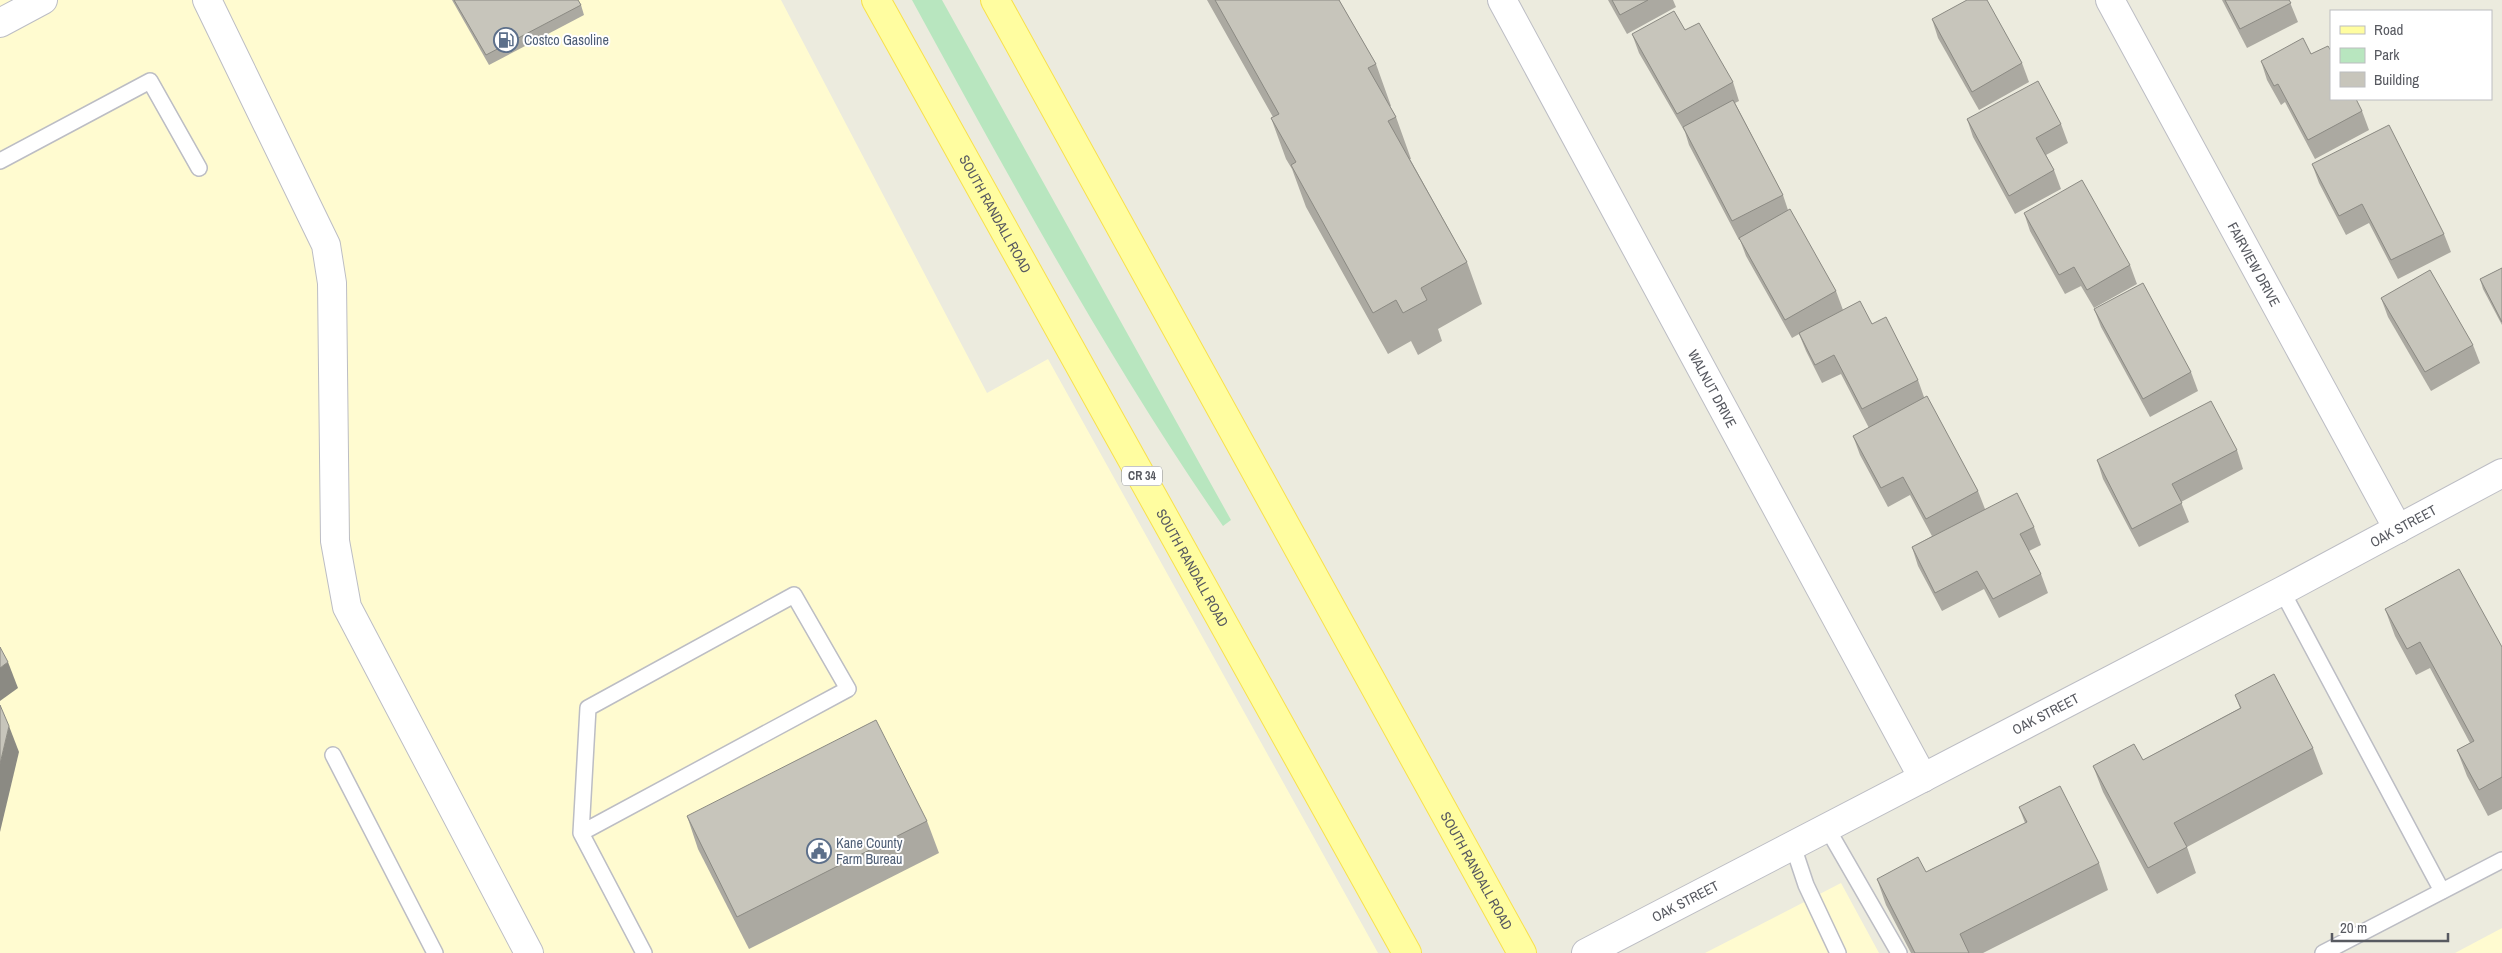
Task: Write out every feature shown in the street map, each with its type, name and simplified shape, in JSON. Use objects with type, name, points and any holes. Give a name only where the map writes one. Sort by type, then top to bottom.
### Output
[{"type":"main road","name":"SOUTH RANDALL ROAD","points":[[876,0],[1407,953]]},
{"type":"main road","name":"SOUTH RANDALL ROAD","points":[[995,0],[1522,953]]},
{"type":"street","points":[[0,23],[43,0]]},
{"type":"street","points":[[207,0],[326,245],[332,283],[335,541],[347,607],[529,953]]},
{"type":"street","name":"WALNUT DRIVE","points":[[1502,0],[1923,778]]},
{"type":"street","name":"FAIRVIEW DRIVE","points":[[2110,0],[2398,529]]},
{"type":"street","name":"OAK STREET","points":[[1586,953],[2282,591],[2502,473]]},
{"type":"lane","points":[[0,161],[150,81],[199,168]]},
{"type":"lane","points":[[2282,591],[2442,891]]},
{"type":"lane","points":[[582,833],[848,689],[794,595],[588,708],[582,833],[644,953]]},
{"type":"lane","points":[[333,755],[435,953]]},
{"type":"lane","points":[[1827,828],[1899,953]]},
{"type":"lane","points":[[1793,846],[1806,885],[1838,953]]},
{"type":"lane","points":[[2323,953],[2502,860]]},
{"type":"shaded area","points":[[0,0],[781,0],[987,393],[1048,359],[1378,953],[0,953]]},
{"type":"shaded area","points":[[1841,883],[1879,953],[1705,953]]},
{"type":"shaded area","points":[[2502,928],[2502,953],[2455,953]]},
{"type":"green space","points":[[912,0],[942,0],[1231,520],[1223,526],[1180,463],[1099,333],[1023,201]]},
{"type":"building","name":"Costco Gasoline","points":[[454,0],[578,0],[581,5],[486,55]]},
{"type":"building","points":[[1215,0],[1339,0],[1376,64],[1368,68],[1396,117],[1388,121],[1467,262],[1421,288],[1427,300],[1403,313],[1396,300],[1373,313],[1291,165],[1296,162],[1271,118],[1279,114]]},
{"type":"building","points":[[1612,0],[1648,0],[1620,15]]},
{"type":"building","points":[[1967,0],[1987,0],[2022,63],[1972,92],[1932,19]]},
{"type":"building","points":[[2225,0],[2289,0],[2291,3],[2240,29]]},
{"type":"building","points":[[1674,11],[1685,30],[1699,23],[1733,82],[1677,114],[1632,34]]},
{"type":"building","points":[[2303,38],[2311,54],[2328,46],[2330,49],[2330,100],[2356,100],[2362,111],[2308,140],[2278,84],[2274,86],[2261,61]]},
{"type":"building","points":[[2038,81],[2061,124],[2036,138],[2054,170],[2009,196],[1967,119]]},
{"type":"building","points":[[1733,100],[1783,195],[1732,221],[1683,127]]},
{"type":"building","points":[[2389,125],[2444,234],[2391,260],[2362,204],[2339,216],[2312,164]]},
{"type":"building","points":[[2082,180],[2130,265],[2087,290],[2074,267],[2059,275],[2024,213]]},
{"type":"building","points":[[1790,209],[1836,291],[1785,320],[1739,238]]},
{"type":"building","points":[[2502,268],[2502,322],[2480,279]]},
{"type":"building","points":[[2430,270],[2473,345],[2425,372],[2381,298]]},
{"type":"building","points":[[2143,283],[2191,372],[2143,399],[2094,309]]},
{"type":"building","points":[[1860,301],[1872,324],[1886,317],[1918,380],[1862,409],[1834,355],[1815,365],[1799,333]]},
{"type":"building","points":[[1927,396],[1978,491],[1926,519],[1903,477],[1881,488],[1853,436]]},
{"type":"building","points":[[2211,401],[2237,450],[2172,484],[2182,503],[2132,529],[2097,460]]},
{"type":"building","points":[[2017,493],[2034,527],[2020,534],[2041,574],[1993,599],[1977,571],[1935,593],[1912,547]]},
{"type":"building","points":[[2459,569],[2502,647],[2502,777],[2479,790],[2457,750],[2474,741],[2420,642],[2407,649],[2385,609]]},
{"type":"building","points":[[0,647],[8,662],[0,668]]},
{"type":"building","points":[[2274,674],[2313,748],[2174,823],[2187,847],[2148,868],[2093,766],[2134,744],[2143,760],[2241,708],[2235,695]]},
{"type":"building","points":[[0,705],[9,726],[0,764]]},
{"type":"building","name":"Kane County Farm Bureau","points":[[876,720],[927,821],[737,917],[687,816]]},
{"type":"building","points":[[2060,786],[2099,863],[1960,934],[1969,953],[1915,953],[1877,879],[1918,857],[1926,872],[2027,822],[2019,807]]},
{"type":"place","name":"Costco Gasoline","points":[[506,40]]},
{"type":"place","name":"Kane County Farm Bureau","points":[[819,851]]}]
